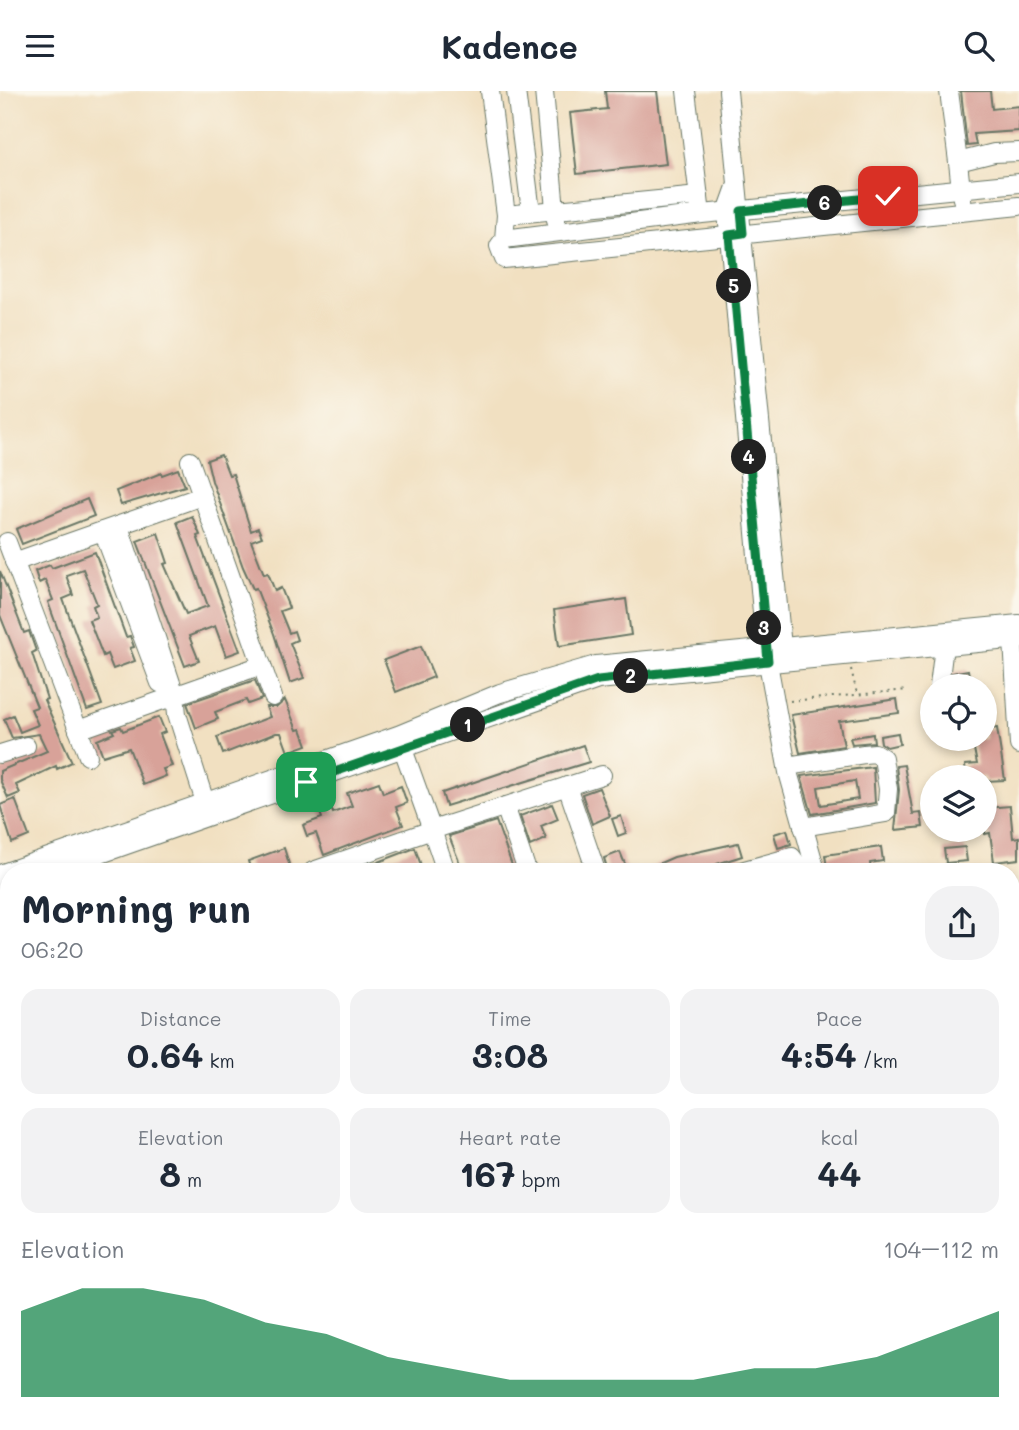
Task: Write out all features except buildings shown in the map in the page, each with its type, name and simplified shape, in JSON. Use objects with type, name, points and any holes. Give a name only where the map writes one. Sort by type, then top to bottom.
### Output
[{"type":"street","points":[[491,91],[506,215],[504,239],[499,246],[504,259],[1019,206]]},
{"type":"street","points":[[516,91],[531,212]]},
{"type":"street","points":[[544,91],[556,230]]},
{"type":"street","points":[[686,91],[702,214]]},
{"type":"street","points":[[728,91],[736,187],[734,212],[774,654],[775,702],[787,766],[814,863]]},
{"type":"street","points":[[949,91],[962,189],[962,213]]},
{"type":"street","points":[[958,162],[995,153],[1019,152]]},
{"type":"street","points":[[504,239],[556,230],[702,214],[1019,183]]},
{"type":"street","points":[[506,215],[699,196]]},
{"type":"street","points":[[190,461],[274,697]]},
{"type":"street","points":[[14,562],[202,496]]},
{"type":"street","points":[[111,529],[177,714],[205,802]]},
{"type":"street","points":[[6,543],[88,757]]},
{"type":"street","points":[[774,654],[849,656],[944,646],[1017,634]]},
{"type":"street","points":[[31,863],[205,802],[598,680],[774,654],[1017,634]]},
{"type":"street","points":[[1017,634],[1019,745]]},
{"type":"street","points":[[940,674],[944,646]]},
{"type":"street","points":[[78,730],[262,664]]},
{"type":"street","points":[[400,742],[443,863]]},
{"type":"street","points":[[74,863],[400,742]]},
{"type":"street","points":[[0,754],[26,746]]},
{"type":"street","points":[[787,766],[875,753],[883,758],[888,789],[886,813],[803,827]]},
{"type":"street","points":[[363,863],[432,830],[602,775]]},
{"type":"street","points":[[567,786],[593,863]]},
{"type":"street","points":[[505,806],[524,863]]},
{"type":"street","points":[[770,863],[792,857],[796,863]]},
{"type":"path","points":[[849,656],[857,695]]},
{"type":"path","points":[[775,702],[908,690]]},
{"type":"route","points":[[306,782],[598,680],[768,661],[729,235],[743,233],[741,211],[888,196]]}]
